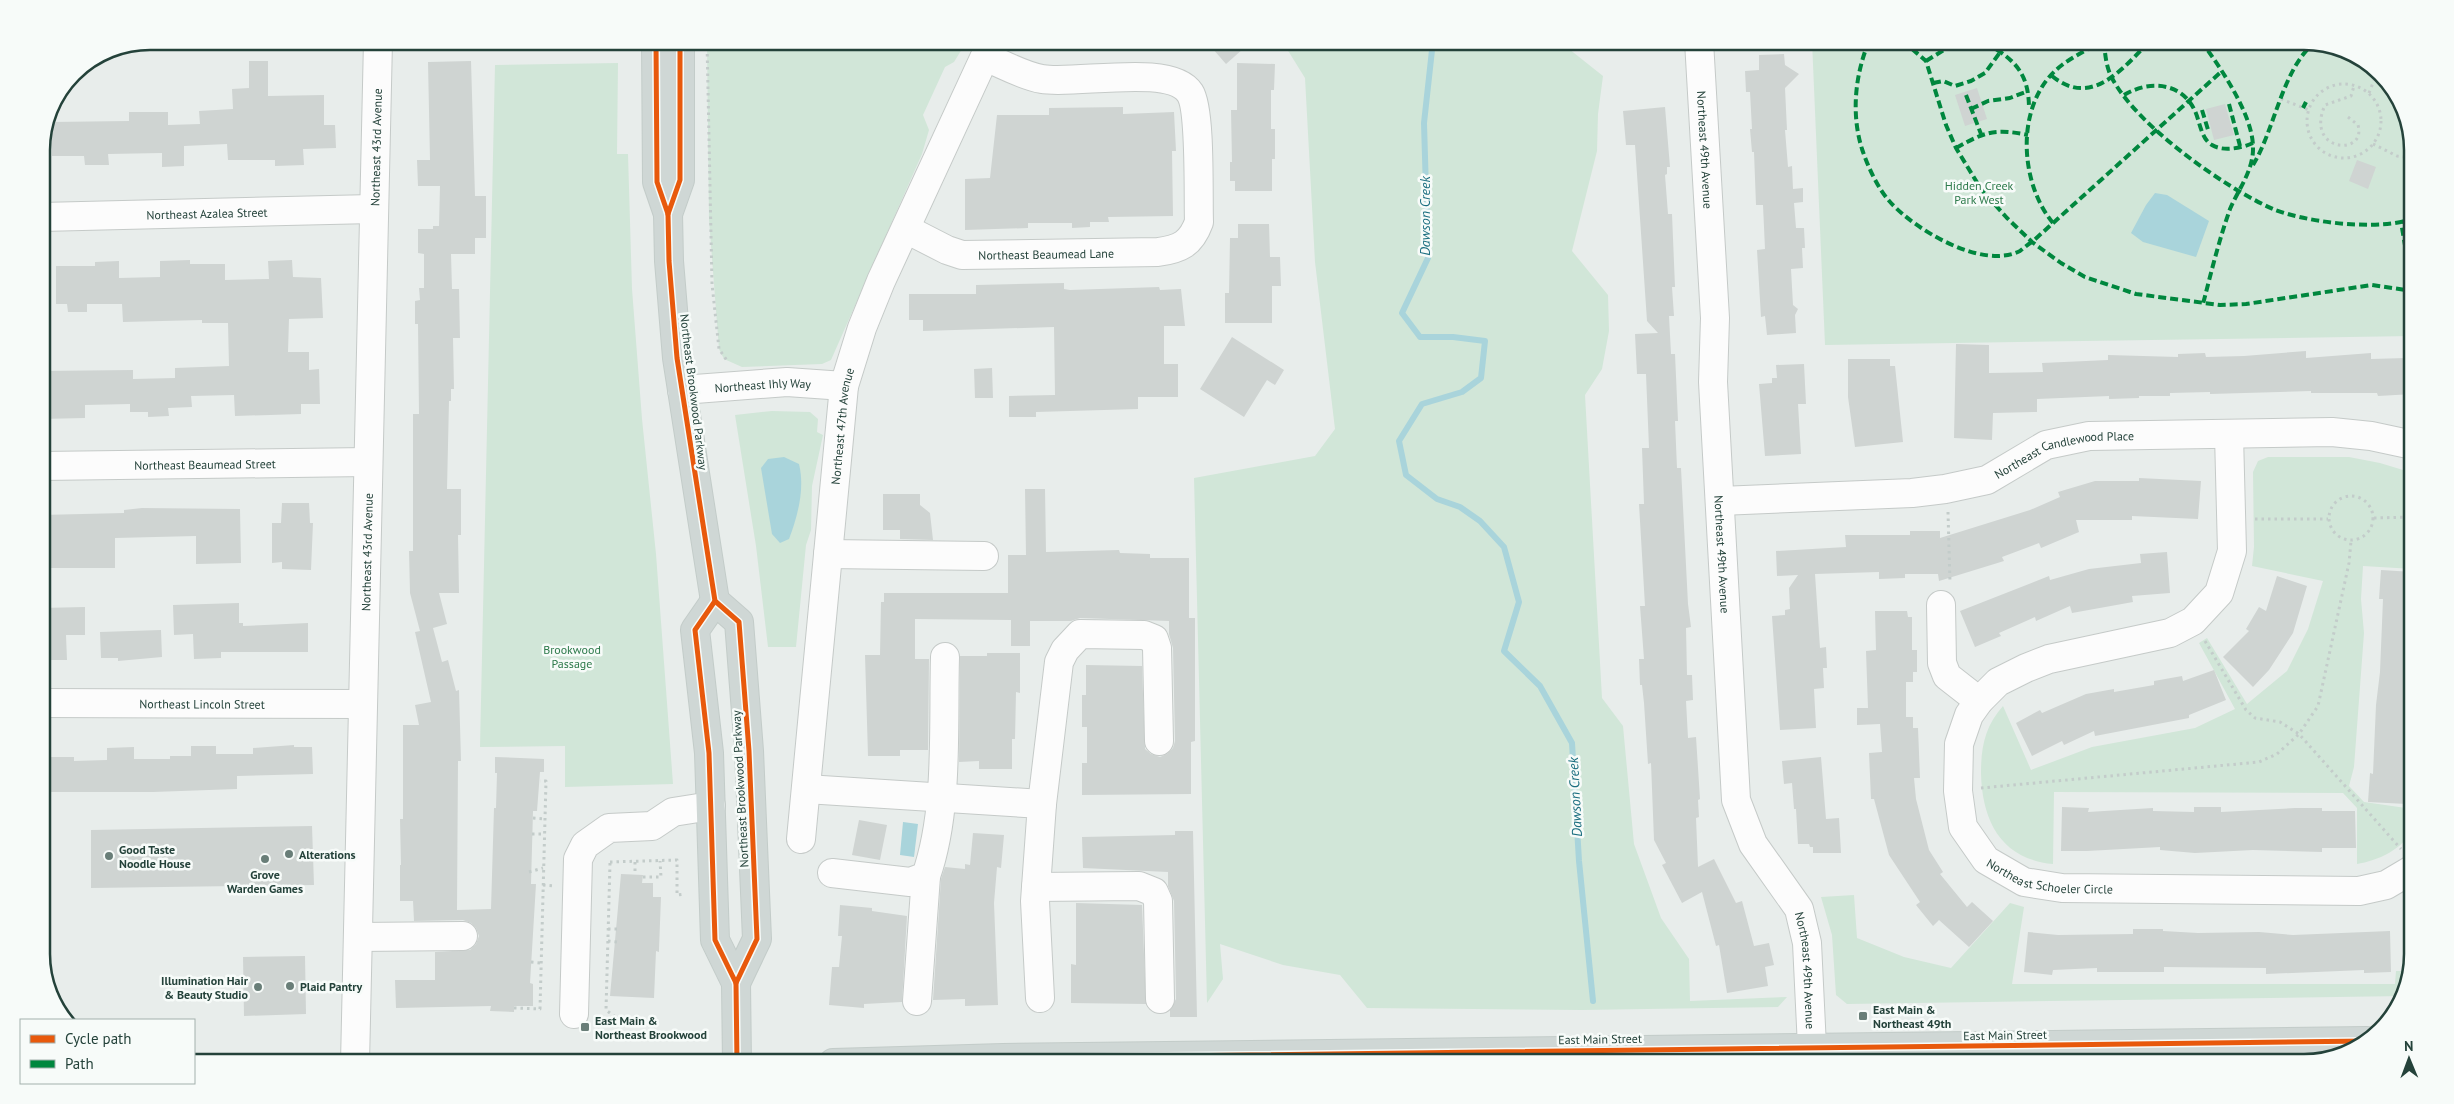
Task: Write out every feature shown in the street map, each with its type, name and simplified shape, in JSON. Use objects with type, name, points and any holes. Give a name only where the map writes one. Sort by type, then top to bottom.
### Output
[{"type":"main road","name":"Northeast Brookwood Parkway","points":[[656,50],[658,182],[668,214],[670,270],[682,390],[714,601],[739,622],[749,751],[757,938],[736,982]]},
{"type":"main road","name":"Northeast Brookwood Parkway","points":[[668,214],[680,180],[680,50]]},
{"type":"main road","name":"Northeast Brookwood Parkway","points":[[714,601],[695,630],[709,753],[715,940],[736,982],[737,1054]]},
{"type":"main road","name":"East Main Street","points":[[1326,1054],[1812,1048],[1918,1054],[2207,1054],[2351,1042]]},
{"type":"street","name":"Northeast 43rd Avenue","points":[[356,1054],[378,50]]},
{"type":"street","name":"Northeast 47th Avenue","points":[[801,839],[844,386],[862,328],[988,50]]},
{"type":"street","name":"Northeast Beaumead Lane","points":[[906,229],[946,250],[962,255],[1158,252],[1173,250],[1185,245],[1194,236],[1199,222],[1196,112],[1190,93],[1180,85],[1159,78],[1042,79],[990,50]]},
{"type":"street","name":"Northeast 49th Avenue","points":[[1700,50],[1716,318],[1713,382],[1736,800],[1753,844],[1799,909],[1807,943],[1812,1048]]},
{"type":"street","name":"Northeast Azalea Street","points":[[50,217],[374,209]]},
{"type":"street","name":"Northeast Ihly Way","points":[[682,390],[788,382],[844,386]]},
{"type":"street","name":"Northeast Candlewood Place","points":[[1720,501],[1912,493],[1945,489],[1987,480],[2046,445],[2089,436],[2332,432],[2372,436],[2404,443]]},
{"type":"street","name":"Northeast Schoeler Circle","points":[[2229,435],[2232,551],[2218,593],[2194,621],[2170,633],[2142,641],[2099,647],[2049,658],[1998,682],[1979,701],[1969,715],[1959,744],[1958,791],[1963,827],[1986,860],[2024,882],[2062,888],[2359,891],[2386,885],[2404,868]]},
{"type":"street","name":"Northeast Beaumead Street","points":[[50,466],[368,462]]},
{"type":"street","points":[[828,554],[984,556]]},
{"type":"street","points":[[1941,605],[1942,663],[1947,676],[1979,701]]},
{"type":"street","points":[[1040,998],[1036,887],[1042,804],[1059,662],[1068,646],[1080,634],[1144,635],[1154,639],[1158,648],[1159,741]]},
{"type":"street","points":[[917,1001],[926,876],[930,864],[941,798],[945,657]]},
{"type":"street","name":"Northeast Lincoln Street","points":[[50,703],[364,704]]},
{"type":"street","points":[[806,789],[1042,804]]},
{"type":"street","points":[[574,1014],[578,859],[580,852],[585,845],[609,828],[652,826],[673,812],[711,806]]},
{"type":"street","points":[[832,873],[910,882],[926,876]]},
{"type":"street","points":[[1036,887],[1139,886],[1154,892],[1158,901],[1160,999]]},
{"type":"street","points":[[358,937],[463,936]]},
{"type":"path","points":[[707,50],[712,284],[719,349],[724,359],[732,364]]},
{"type":"path","points":[[2369,94],[2375,79]]},
{"type":"path","points":[[2334,86],[2354,86],[2369,94],[2377,103],[2381,114],[2381,126],[2374,144],[2360,155],[2348,158],[2336,157],[2316,145],[2310,134],[2307,122],[2309,110],[2315,99],[2324,91],[2334,86]]},
{"type":"path","points":[[2348,117],[2358,125],[2359,136],[2349,146],[2333,144],[2322,133],[2320,115],[2325,105],[2351,96],[2354,86]]},
{"type":"path","points":[[2281,99],[2309,110]]},
{"type":"path","points":[[2374,144],[2398,156],[2404,157]]},
{"type":"path","points":[[1941,605],[1950,592],[1945,489]]},
{"type":"path","points":[[2352,496],[2363,499],[2371,507],[2374,518],[2370,530],[2363,538],[2351,541],[2341,539],[2332,532],[2328,519],[2332,505],[2341,498],[2352,496]]},
{"type":"path","points":[[2374,518],[2404,517]]},
{"type":"path","points":[[2232,519],[2328,519]]},
{"type":"path","points":[[1958,791],[2259,762],[2277,754],[2299,734],[2318,706],[2351,541]]},
{"type":"path","points":[[2194,621],[2246,710],[2254,718],[2280,722],[2299,734],[2404,855]]},
{"type":"path","points":[[514,1008],[540,1009],[546,781],[540,781]]},
{"type":"path","points":[[533,818],[545,819]]},
{"type":"path","points":[[532,834],[544,834]]},
{"type":"path","points":[[610,857],[606,1010],[622,1022],[623,1030]]},
{"type":"path","points":[[610,863],[677,860],[677,895],[685,894]]},
{"type":"path","points":[[643,877],[661,877],[660,861]]},
{"type":"path","points":[[635,862],[636,874]]},
{"type":"path","points":[[529,872],[543,868]]},
{"type":"path","points":[[536,908],[543,909]]},
{"type":"path","points":[[608,929],[617,929]]},
{"type":"path","points":[[608,941],[616,942]]},
{"type":"path","points":[[530,962],[541,962]]},
{"type":"green space","points":[[707,50],[961,50],[954,62],[945,67],[923,115],[929,130],[922,154],[831,360],[822,364],[742,367],[724,359],[719,349],[709,219]]},
{"type":"green space","points":[[1288,50],[1570,50],[1603,76],[1598,114],[1597,151],[1572,251],[1608,295],[1609,331],[1602,369],[1585,395],[1602,698],[1623,726],[1634,844],[1661,918],[1689,959],[1690,1001],[1787,997],[1778,1007],[1582,1010],[1367,1008],[1340,975],[1283,965],[1220,944],[1223,979],[1207,1003],[1194,478],[1315,456],[1335,429],[1315,262],[1305,78]]},
{"type":"green space","name":"Hidden Creek Park West","points":[[1812,50],[2310,50],[2336,55],[2354,63],[2365,71],[2375,79],[2391,100],[2399,118],[2404,144],[2404,336],[1825,345]]},
{"type":"green space","name":"Brookwood Passage","points":[[618,63],[617,154],[628,154],[632,289],[642,419],[656,554],[673,784],[565,787],[565,746],[480,747],[495,65]]},
{"type":"green space","points":[[772,411],[810,412],[818,419],[817,432],[823,435],[812,486],[811,530],[806,545],[796,647],[768,647],[756,546],[735,415]]},
{"type":"green space","points":[[2268,457],[2349,457],[2404,470],[2404,568],[2363,566],[2361,599],[2364,633],[2354,767],[2349,786],[2364,802],[2404,808],[2404,841],[2381,857],[2357,864],[2357,808],[2343,793],[2054,792],[2053,864],[2035,861],[2020,854],[2008,846],[1998,835],[1985,807],[1982,790],[1981,763],[1985,737],[1992,721],[2003,706],[2031,770],[2092,747],[2195,728],[2235,709],[2199,643],[2207,638],[2247,704],[2287,671],[2308,629],[2323,581],[2252,566],[2254,547],[2253,472],[2258,461]]},
{"type":"green space","points":[[1854,895],[1857,938],[1904,957],[1951,968],[2010,903],[2024,907],[2012,984],[2395,984],[2396,971],[2402,971],[2394,996],[1847,1004],[1836,995],[1832,935],[1821,897]]},
{"type":"water","points":[[2155,193],[2167,195],[2209,221],[2196,257],[2143,242],[2131,233],[2146,205]]},
{"type":"water","points":[[784,457],[799,464],[801,492],[798,511],[789,539],[780,543],[772,534],[761,468],[768,459]]},
{"type":"water","points":[[903,822],[918,824],[914,857],[900,855]]},
{"type":"building","points":[[1214,50],[1242,50],[1226,64]]},
{"type":"building","points":[[1784,54],[1785,65],[1799,74],[1785,88],[1787,130],[1785,130],[1788,167],[1792,166],[1793,189],[1803,188],[1803,202],[1794,203],[1796,228],[1804,228],[1805,248],[1802,248],[1803,268],[1791,269],[1793,305],[1798,309],[1795,315],[1796,333],[1767,335],[1765,316],[1761,317],[1757,250],[1765,249],[1763,205],[1756,205],[1754,152],[1752,152],[1750,129],[1752,129],[1750,92],[1746,92],[1745,71],[1759,70],[1759,55]]},
{"type":"building","points":[[249,61],[268,61],[268,96],[324,95],[324,125],[335,125],[336,148],[303,149],[304,165],[275,166],[275,160],[228,160],[227,144],[184,146],[184,166],[162,167],[162,153],[108,154],[109,165],[85,165],[84,156],[52,156],[51,135],[54,122],[129,121],[129,112],[168,112],[168,125],[200,124],[199,111],[233,109],[232,89],[249,88]]},
{"type":"building","points":[[471,61],[475,196],[486,196],[486,238],[475,238],[475,254],[451,254],[452,289],[459,289],[460,338],[453,338],[454,389],[451,389],[451,401],[449,401],[447,489],[461,489],[461,535],[458,535],[459,593],[439,593],[447,624],[433,628],[442,662],[448,660],[456,691],[459,690],[461,761],[458,761],[457,910],[491,909],[497,773],[495,773],[495,757],[544,759],[544,772],[540,772],[537,811],[533,811],[531,884],[536,884],[530,983],[533,984],[533,1006],[514,1006],[514,1012],[490,1011],[491,1006],[396,1008],[395,980],[435,980],[435,952],[470,950],[476,944],[479,936],[476,928],[471,923],[463,920],[414,921],[413,901],[400,901],[400,819],[403,819],[403,725],[419,725],[415,705],[431,702],[415,632],[420,631],[410,593],[409,551],[413,551],[413,414],[419,414],[418,324],[415,324],[415,301],[420,300],[419,288],[424,288],[424,254],[418,253],[418,229],[433,229],[433,226],[439,226],[440,186],[418,186],[417,160],[430,160],[428,62]]},
{"type":"building","points":[[1237,63],[1275,64],[1274,90],[1271,90],[1271,129],[1275,129],[1275,159],[1272,159],[1272,191],[1235,191],[1235,181],[1230,181],[1230,162],[1232,162],[1231,110],[1237,110]]},
{"type":"building","points":[[1977,88],[1987,119],[1965,126],[1955,95]]},
{"type":"building","points":[[2225,104],[2234,135],[2214,140],[2206,109]]},
{"type":"building","points":[[1123,107],[1123,114],[1174,112],[1176,151],[1172,151],[1173,216],[1108,217],[1109,222],[1090,222],[1090,227],[1072,228],[1072,223],[1028,223],[1028,228],[965,230],[965,179],[990,178],[997,115],[1049,115],[1049,108]]},
{"type":"building","points":[[1665,107],[1670,167],[1667,167],[1667,174],[1665,175],[1668,214],[1672,214],[1675,287],[1672,287],[1674,316],[1669,316],[1671,354],[1675,354],[1678,421],[1675,421],[1677,468],[1681,468],[1688,604],[1691,627],[1686,628],[1687,675],[1692,675],[1693,700],[1686,701],[1688,738],[1696,737],[1700,799],[1698,800],[1699,817],[1696,818],[1698,867],[1714,859],[1736,903],[1742,901],[1754,946],[1769,943],[1774,965],[1765,967],[1768,986],[1727,993],[1719,945],[1716,946],[1702,892],[1682,903],[1662,865],[1666,863],[1654,840],[1651,763],[1648,764],[1644,703],[1642,685],[1640,685],[1639,659],[1644,659],[1640,606],[1645,606],[1639,504],[1644,504],[1642,448],[1649,448],[1646,374],[1637,374],[1635,334],[1658,333],[1647,321],[1635,145],[1626,145],[1623,111]]},
{"type":"building","points":[[2357,160],[2376,167],[2368,189],[2349,181]]},
{"type":"building","points":[[1238,224],[1269,224],[1270,257],[1280,257],[1281,286],[1272,286],[1272,323],[1225,323],[1225,293],[1229,293],[1230,238],[1238,238]]},
{"type":"building","points":[[190,260],[190,264],[225,264],[225,280],[269,279],[268,261],[292,260],[293,277],[321,278],[323,318],[289,319],[288,352],[309,352],[309,370],[319,369],[320,404],[301,404],[301,414],[235,416],[234,395],[191,396],[192,407],[168,408],[169,416],[148,417],[148,412],[130,412],[130,404],[85,405],[85,418],[50,419],[50,371],[133,370],[133,379],[175,378],[175,368],[229,366],[228,323],[202,323],[202,320],[123,322],[122,304],[87,304],[87,312],[68,312],[67,304],[56,304],[56,266],[95,266],[95,262],[119,261],[119,278],[160,277],[160,261]]},
{"type":"building","points":[[1064,283],[1064,289],[1070,290],[1159,287],[1160,290],[1181,289],[1185,326],[1164,326],[1164,364],[1178,364],[1178,397],[1138,397],[1138,409],[1036,412],[1036,417],[1009,417],[1009,396],[1055,395],[1054,327],[923,331],[923,320],[909,320],[909,294],[976,294],[976,285]]},
{"type":"building","points":[[1232,337],[1284,370],[1275,385],[1267,380],[1244,417],[1200,389]]},
{"type":"building","points":[[1956,344],[1989,345],[1989,373],[2043,372],[2042,363],[2108,360],[2108,355],[2178,357],[2178,354],[2205,353],[2206,357],[2306,351],[2306,358],[2371,353],[2371,359],[2404,358],[2404,395],[2378,396],[2377,393],[2311,393],[2311,391],[2210,394],[2210,392],[2170,393],[2170,396],[2139,396],[2139,398],[2109,399],[2109,396],[2037,399],[2037,412],[1993,413],[1992,440],[1954,438]]},
{"type":"building","points":[[1848,359],[1890,359],[1890,366],[1895,366],[1903,442],[1855,447],[1848,397]]},
{"type":"building","points":[[1804,364],[1806,404],[1798,404],[1801,454],[1765,456],[1759,384],[1772,383],[1772,378],[1777,378],[1776,365]]},
{"type":"building","points":[[992,368],[993,398],[975,398],[974,369]]},
{"type":"building","points":[[2139,478],[2201,481],[2198,519],[2132,516],[2132,520],[2076,520],[2079,532],[2041,548],[2039,543],[2002,557],[2004,561],[1939,581],[1938,574],[1905,574],[1905,578],[1879,579],[1879,572],[1815,574],[1820,648],[1826,647],[1827,668],[1823,668],[1824,688],[1814,689],[1816,728],[1780,730],[1772,616],[1785,615],[1785,610],[1790,609],[1789,588],[1798,575],[1777,576],[1776,551],[1846,547],[1845,535],[1910,535],[1910,531],[1940,531],[1940,538],[2030,510],[2060,497],[2058,492],[2095,481],[2139,481]]},
{"type":"building","points":[[1025,489],[1045,489],[1046,552],[1119,550],[1120,553],[1150,554],[1150,558],[1189,558],[1189,618],[1195,618],[1195,741],[1191,742],[1191,794],[1082,795],[1082,763],[1087,763],[1087,727],[1082,727],[1082,695],[1086,695],[1086,665],[1142,666],[1145,749],[1151,754],[1160,757],[1167,754],[1173,748],[1175,741],[1173,648],[1169,634],[1169,621],[1080,618],[1071,621],[1030,621],[1030,646],[1011,646],[1011,620],[915,619],[915,659],[929,659],[928,750],[900,750],[900,756],[868,756],[865,655],[880,655],[881,602],[884,602],[884,593],[1008,593],[1008,555],[1026,555]]},
{"type":"building","points":[[883,494],[920,494],[920,505],[930,513],[933,540],[900,539],[900,530],[883,530]]},
{"type":"building","points":[[282,503],[309,503],[310,523],[313,523],[311,570],[282,569],[282,562],[272,563],[272,523],[281,523]]},
{"type":"building","points":[[142,508],[240,509],[241,563],[196,564],[196,536],[115,538],[115,568],[50,568],[50,515],[124,513],[124,510]]},
{"type":"building","points":[[2167,552],[2170,593],[2132,596],[2133,602],[2072,613],[2070,606],[2036,621],[2035,617],[1999,633],[2001,636],[1975,647],[1960,611],[2049,576],[2050,580],[2089,569],[2141,563],[2140,554]]},
{"type":"building","points":[[2381,570],[2404,571],[2404,804],[2368,802],[2370,773],[2373,774],[2376,705],[2380,672],[2383,599],[2379,599]]},
{"type":"building","points":[[2277,576],[2307,586],[2293,633],[2269,670],[2253,687],[2223,657],[2249,631],[2246,629],[2259,607],[2266,611]]},
{"type":"building","points":[[239,603],[239,623],[243,623],[243,626],[308,623],[308,652],[221,652],[221,658],[194,659],[193,634],[174,635],[173,605]]},
{"type":"building","points":[[85,607],[85,635],[66,635],[67,660],[50,660],[50,608]]},
{"type":"building","points":[[1875,611],[1907,611],[1908,617],[1912,617],[1912,650],[1917,650],[1917,672],[1913,672],[1913,682],[1906,682],[1906,717],[1913,717],[1913,728],[1918,728],[1920,778],[1914,778],[1916,799],[1929,850],[1943,872],[1940,874],[1967,907],[1972,902],[1993,921],[1969,947],[1939,920],[1933,926],[1916,905],[1920,902],[1889,855],[1874,799],[1871,799],[1869,753],[1882,752],[1880,724],[1857,725],[1857,708],[1868,708],[1866,651],[1876,650]]},
{"type":"building","points":[[161,630],[162,657],[118,661],[118,658],[101,658],[100,632]]},
{"type":"building","points":[[987,653],[1020,653],[1020,693],[1016,692],[1015,739],[1012,739],[1012,769],[979,769],[979,761],[959,762],[960,656],[987,656]]},
{"type":"building","points":[[2214,670],[2226,700],[2189,715],[2189,718],[2095,736],[2094,731],[2064,745],[2062,741],[2032,756],[2016,723],[2040,710],[2042,713],[2086,694],[2114,689],[2114,692],[2154,685],[2154,681],[2182,676],[2183,681]]},
{"type":"building","points":[[294,745],[294,747],[312,747],[313,774],[237,776],[237,789],[153,792],[50,792],[50,757],[74,757],[74,761],[107,760],[107,748],[134,747],[134,759],[170,759],[170,756],[191,756],[191,746],[216,746],[216,754],[253,754],[253,748]]},
{"type":"building","points":[[1821,757],[1826,819],[1839,818],[1841,853],[1813,853],[1813,847],[1810,847],[1809,844],[1798,844],[1792,783],[1784,784],[1782,761]]},
{"type":"building","points":[[2062,807],[2089,808],[2088,812],[2153,808],[2153,811],[2194,812],[2194,807],[2221,807],[2221,812],[2295,808],[2322,808],[2322,811],[2355,811],[2356,848],[2322,848],[2322,852],[2253,850],[2195,853],[2160,850],[2160,847],[2061,851]]},
{"type":"building","points":[[859,820],[887,825],[880,860],[852,855]]},
{"type":"building","points":[[312,826],[314,885],[91,888],[91,830]]},
{"type":"building","points":[[1175,831],[1193,831],[1197,1017],[1170,1017],[1170,1010],[1176,999],[1174,901],[1168,886],[1168,872],[1083,868],[1082,837],[1175,835]]},
{"type":"building","points":[[973,833],[1004,835],[1001,868],[997,867],[994,903],[998,1005],[965,1006],[965,999],[933,1000],[941,879],[945,867],[965,869],[965,864],[970,865]]},
{"type":"building","points":[[621,874],[643,875],[642,883],[653,883],[653,897],[661,897],[659,952],[656,951],[654,998],[610,996]]},
{"type":"building","points":[[1076,903],[1142,905],[1146,1004],[1071,1003],[1071,964],[1076,965]]},
{"type":"building","points":[[840,905],[872,908],[872,911],[907,916],[902,1002],[864,1004],[864,1008],[829,1005],[832,967],[839,967],[842,936],[838,936]]},
{"type":"building","points":[[2133,929],[2163,929],[2163,931],[2198,933],[2259,932],[2293,935],[2390,931],[2391,972],[2364,973],[2364,970],[2266,974],[2266,968],[2164,967],[2164,972],[2097,972],[2097,968],[2053,970],[2052,975],[2024,972],[2028,932],[2058,935],[2133,934]]},
{"type":"building","points":[[305,956],[306,1014],[244,1016],[243,957]]},
{"type":"waterway","name":"Dawson Creek","points":[[1432,50],[1424,123],[1428,258],[1402,313],[1420,337],[1453,337],[1485,341],[1481,378],[1462,392],[1422,404],[1399,441],[1406,475],[1437,499],[1460,507],[1480,521],[1504,547],[1519,602],[1504,651],[1540,686],[1572,743],[1579,861],[1593,1001]]},
{"type":"marked path","points":[[1866,50],[1860,67],[1856,95],[1856,122],[1862,149],[1878,185],[1891,203],[1916,225],[1951,244],[1987,255],[2005,256],[2020,251],[2032,242],[2222,71]]},
{"type":"marked path","points":[[1913,50],[1926,61],[1946,125],[1956,148],[1981,189],[2032,242],[2061,263],[2085,277],[2136,294],[2220,305],[2246,304],[2372,285],[2404,290]]},
{"type":"marked path","points":[[1926,61],[1944,50]]},
{"type":"marked path","points":[[1997,50],[2012,62],[2023,77],[2029,109]]},
{"type":"marked path","points":[[2053,223],[2041,206],[2033,186],[2028,164],[2027,141],[2029,119],[2036,99],[2047,80],[2062,65],[2087,50]]},
{"type":"marked path","points":[[2105,50],[2108,69],[2124,96],[2161,135],[2207,171],[2253,199],[2286,214],[2336,223],[2371,225],[2401,222],[2404,240]]},
{"type":"marked path","points":[[2052,76],[2067,85],[2081,88],[2094,86],[2106,81],[2118,72],[2141,50]]},
{"type":"marked path","points":[[2203,304],[2230,209],[2249,171],[2253,155],[2251,133],[2241,105],[2226,77],[2207,50]]},
{"type":"marked path","points":[[2253,165],[2261,151],[2286,84],[2294,68],[2308,50]]},
{"type":"marked path","points":[[1933,83],[1943,81],[1955,86],[1971,81],[1985,73],[2001,51]]},
{"type":"marked path","points":[[2124,95],[2144,87],[2164,86],[2173,89],[2189,101],[2195,111],[2205,139],[2212,145],[2232,148],[2253,143]]},
{"type":"marked path","points":[[1971,109],[1988,101],[2010,98],[2028,91]]},
{"type":"marked path","points":[[1966,95],[1981,134]]},
{"type":"marked path","points":[[2303,108],[2306,102]]},
{"type":"marked path","points":[[2229,104],[2240,146]]},
{"type":"marked path","points":[[2202,110],[2209,133]]},
{"type":"marked path","points":[[1956,148],[1990,133],[2006,132],[2028,135]]},
{"type":"cycle path","points":[[656,50],[657,182],[668,214],[669,261],[677,358],[715,601],[739,622],[749,751],[757,939],[736,983]]},
{"type":"cycle path","points":[[668,214],[680,180],[680,50]]},
{"type":"cycle path","points":[[715,601],[695,630],[709,753],[715,940],[736,983],[737,1054]]},
{"type":"cycle path","points":[[1324,1054],[2352,1041]]},
{"type":"place","name":"Alterations","points":[[289,854]]},
{"type":"place","name":"Good Taste Noodle House","points":[[109,856]]},
{"type":"place","name":"Grove Warden Games","points":[[265,859]]},
{"type":"place","name":"Plaid Pantry","points":[[290,986]]},
{"type":"place","name":"Illumination Hair & Beauty Studio","points":[[258,987]]},
{"type":"place","name":"East Main & Northeast 49th","points":[[1863,1016]]},
{"type":"place","name":"East Main & Northeast Brookwood","points":[[585,1027]]}]
